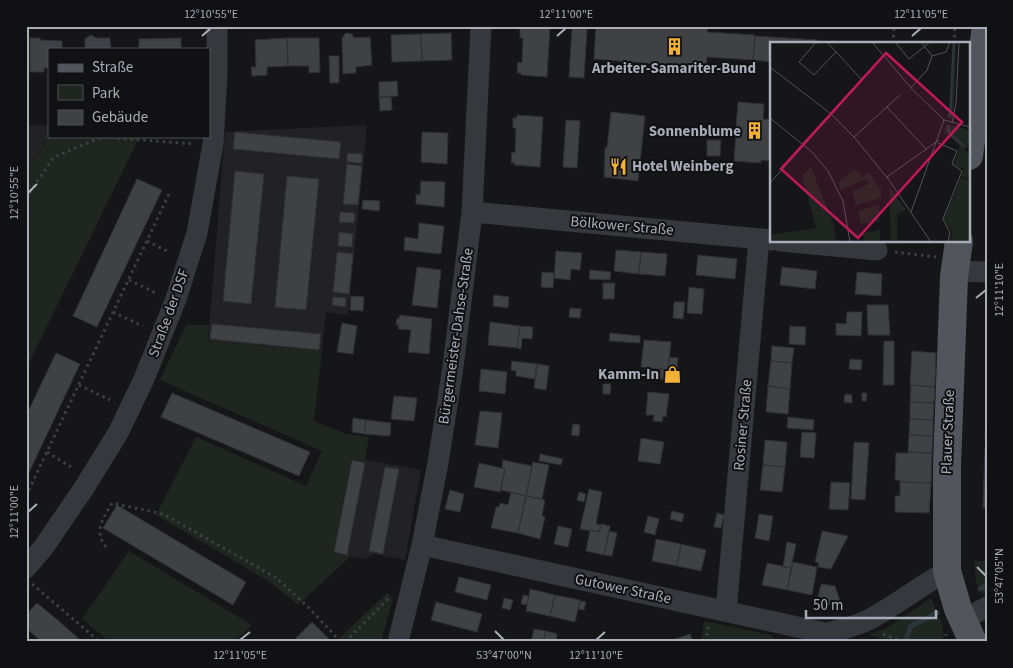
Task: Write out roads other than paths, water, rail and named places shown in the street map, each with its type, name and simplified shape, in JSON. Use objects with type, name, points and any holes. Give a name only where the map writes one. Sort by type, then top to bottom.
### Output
[{"type":"main road","points":[[970,148],[986,26]]},
{"type":"main road","name":"Plauer Straße","points":[[952,257],[947,466],[947,571],[953,596],[968,631]]},
{"type":"street","name":"Straße der DSF","points":[[26,568],[43,548],[84,488],[118,433],[144,379],[176,299],[197,233],[214,144],[217,26]]},
{"type":"street","name":"Bürgermeister-Dahse-Straße","points":[[398,642],[422,545],[454,367],[472,212],[481,26]]},
{"type":"street","name":"Bölkower Straße","points":[[472,212],[770,240]]},
{"type":"street","name":"Rosiner Straße","points":[[718,615],[770,240]]},
{"type":"street","name":"Bölkower Straße","points":[[791,242],[877,250]]},
{"type":"street","points":[[952,257],[987,272]]},
{"type":"street","name":"Gutower Straße","points":[[422,545],[818,637]]},
{"type":"street","points":[[818,637],[866,621],[947,571]]},
{"type":"street","points":[[968,631],[987,607]]},
{"type":"waterway","points":[[980,589],[987,585]]},
{"type":"waterway","points":[[905,642],[911,626],[937,613]]},
{"type":"place","name":"Arbeiter-Samariter-Bund","points":[[674,47]]},
{"type":"place","name":"Sonnenblume","points":[[755,131]]},
{"type":"place","name":"Hotel Weinberg","points":[[618,166]]},
{"type":"place","name":"Kamm-In","points":[[673,374]]}]
